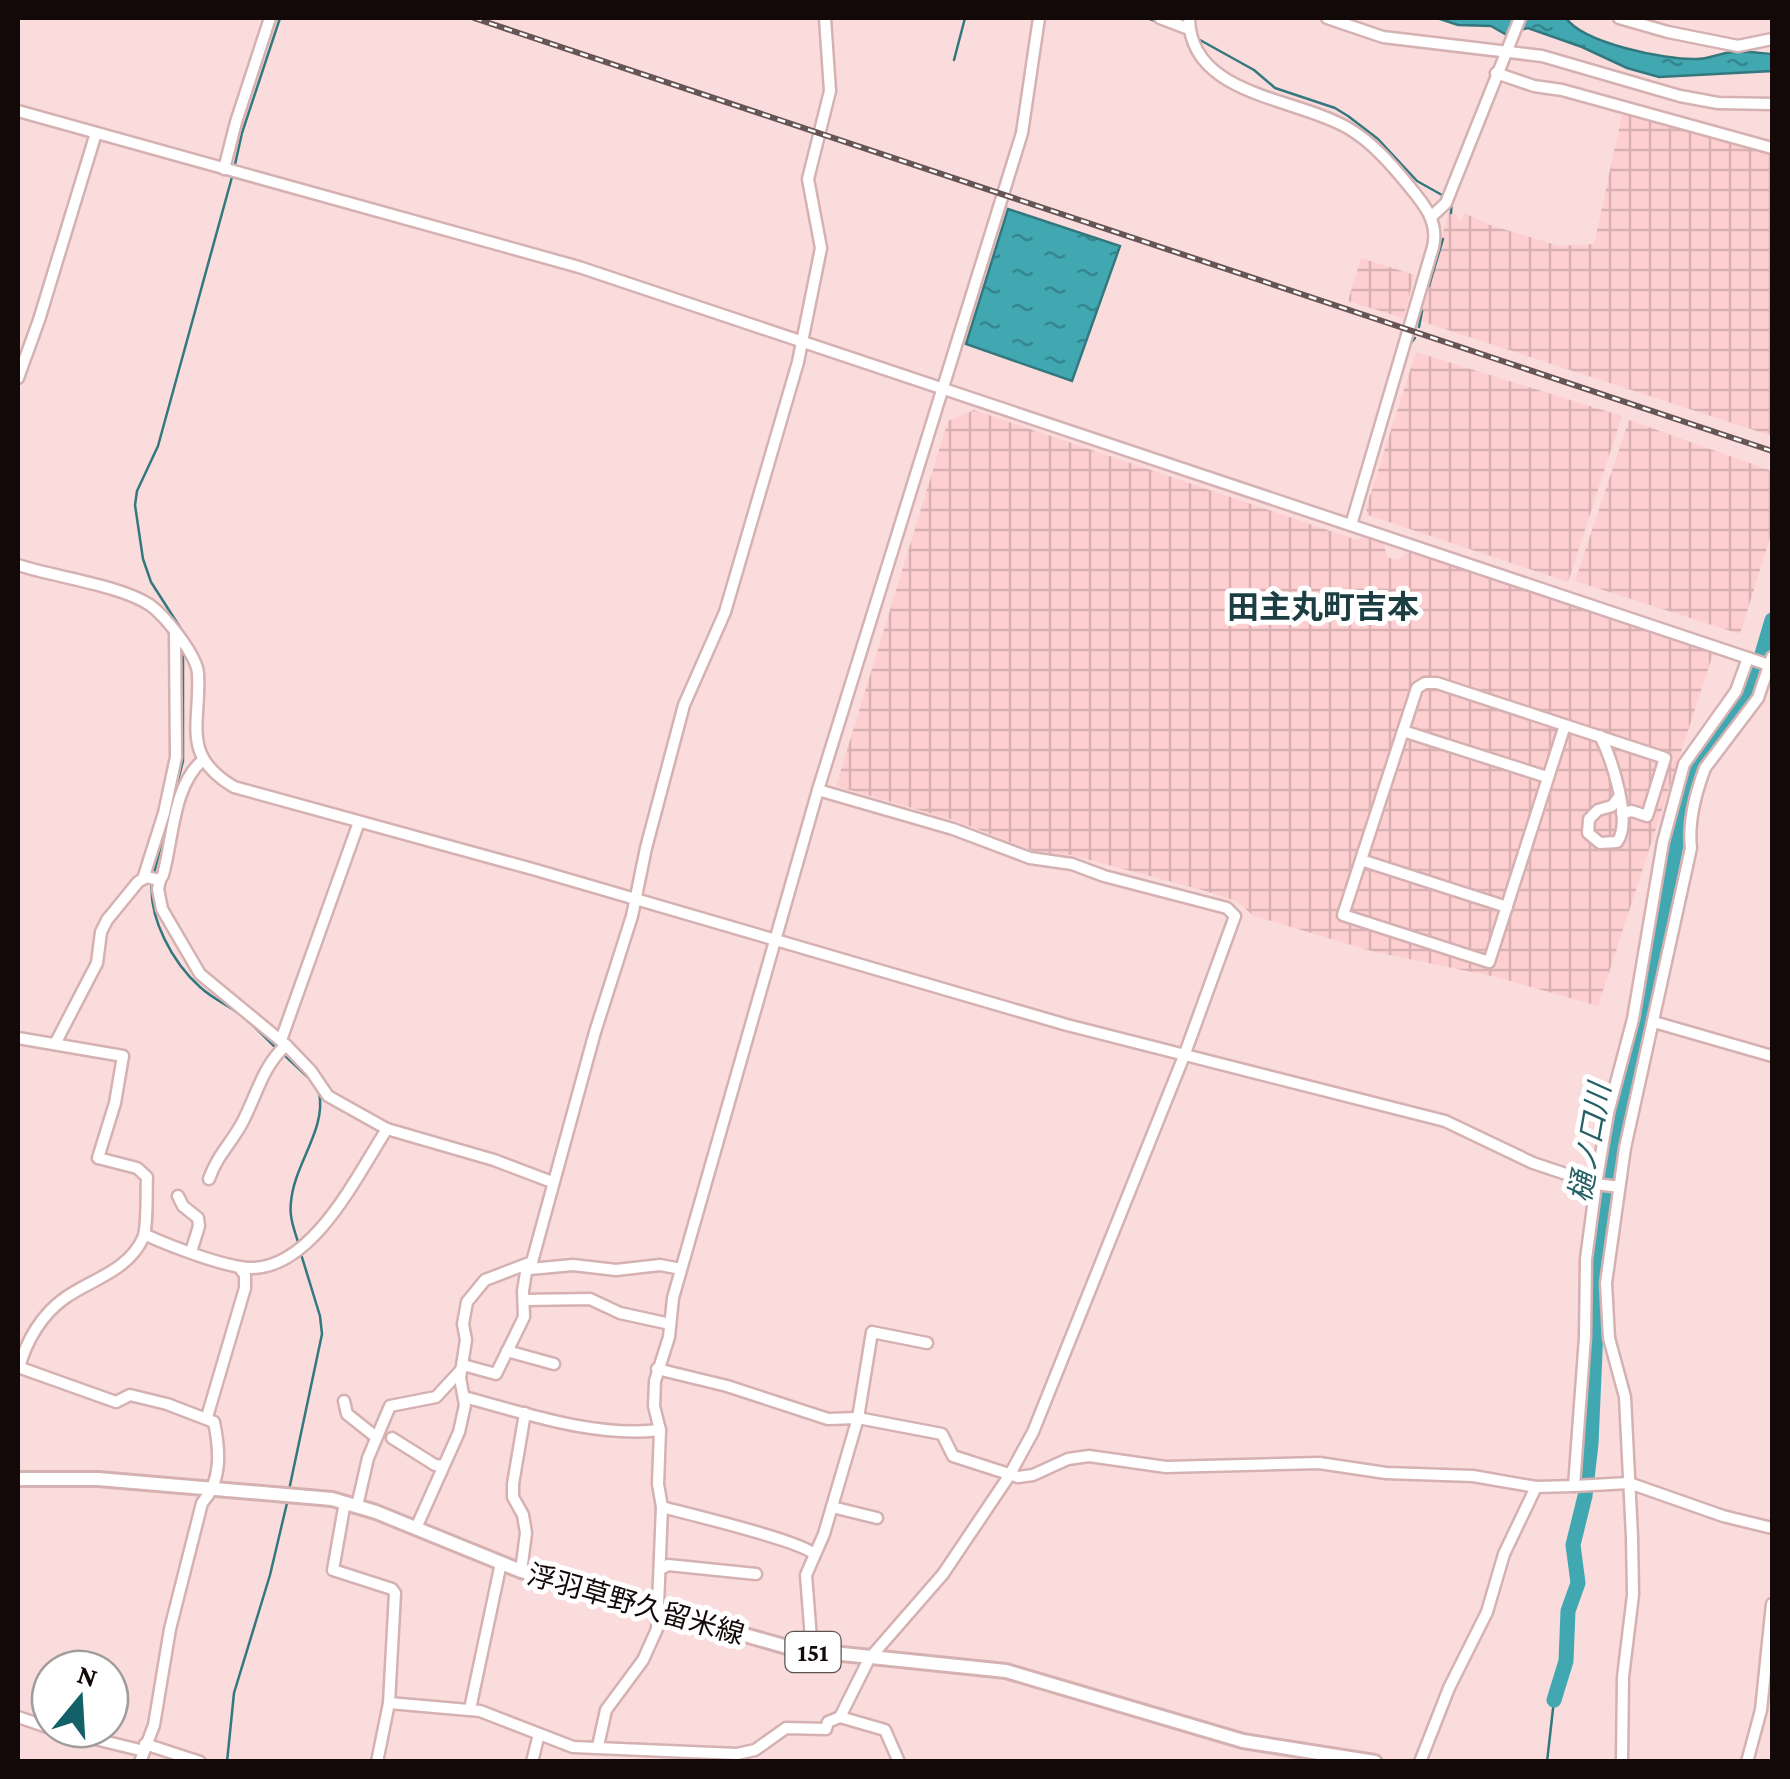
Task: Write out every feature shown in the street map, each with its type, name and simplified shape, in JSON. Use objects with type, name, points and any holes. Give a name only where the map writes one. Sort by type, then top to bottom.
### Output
[{"type":"main road","name":"浮羽草野久留米線","points":[[18,1479],[98,1479],[146,1486],[290,1494],[351,1504],[521,1571],[812,1652],[1006,1672],[1243,1740],[1375,1762]]},
{"type":"street","points":[[225,169],[270,18]]},
{"type":"street","points":[[416,1528],[459,1432],[464,1397],[460,1378],[466,1340],[464,1314],[474,1290],[502,1271],[532,1262],[635,899],[684,706],[726,612],[803,341],[821,248],[808,179],[830,91],[825,18]]},
{"type":"street","points":[[598,1746],[606,1710],[654,1642],[662,1506],[658,1484],[660,1430],[654,1406],[657,1369],[669,1336],[680,1273],[818,790],[1022,134],[1040,18]]},
{"type":"street","points":[[1160,18],[1189,23],[1198,54],[1216,74],[1326,116],[1360,136],[1387,160],[1431,217],[1433,247],[1351,525]]},
{"type":"street","points":[[1327,18],[1383,37],[1542,56],[1680,96],[1718,103],[1772,104]]},
{"type":"street","points":[[1431,217],[1446,204],[1520,18]]},
{"type":"street","points":[[1619,18],[1738,46],[1772,39]]},
{"type":"street","points":[[1496,73],[1772,148]]},
{"type":"street","points":[[18,111],[579,266],[1771,663],[1758,698],[1720,744],[1701,779],[1654,1022],[1617,1186],[1606,1282],[1609,1338],[1626,1412],[1633,1595],[1623,1677],[1622,1762]]},
{"type":"street","points":[[18,378],[96,133]]},
{"type":"street","points":[[18,566],[138,599],[155,609],[188,648],[198,672],[195,731],[203,760],[234,788],[1184,1056],[1445,1121],[1533,1163],[1598,1184],[1617,1186]]},
{"type":"street","points":[[176,635],[175,765],[152,879],[162,909],[200,974],[311,1071],[328,1096],[387,1129],[494,1160],[552,1182]]},
{"type":"street","points":[[1577,1486],[1586,1259],[1608,1113],[1648,946],[1684,764],[1736,692],[1750,658]]},
{"type":"street","points":[[1565,725],[1488,962],[1343,915],[1417,688],[1425,683],[1437,683],[1666,758],[1647,816],[1632,811],[1622,813]]},
{"type":"street","points":[[1403,731],[1547,777]]},
{"type":"street","points":[[1705,733],[1720,744]]},
{"type":"street","points":[[1600,736],[1609,754],[1619,796],[1623,832],[1616,842],[1600,843],[1588,834],[1591,815],[1612,806],[1619,796]]},
{"type":"street","points":[[56,1042],[96,963],[101,932],[108,920],[152,879],[185,784],[192,769],[203,760]]},
{"type":"street","points":[[389,1703],[470,1709],[572,1747],[598,1746],[673,1757],[737,1754],[755,1750],[786,1728],[826,1729],[828,1722],[840,1716],[869,1659],[943,1574],[1009,1476],[1046,1400],[1184,1056],[1227,942],[1235,916],[1233,910],[1072,864],[1030,858],[953,829],[818,790]]},
{"type":"street","points":[[209,1180],[217,1157],[239,1128],[258,1083],[282,1047],[360,822]]},
{"type":"street","points":[[1361,860],[1506,907]]},
{"type":"street","points":[[1648,946],[1668,951]]},
{"type":"street","points":[[1654,1022],[1772,1056]]},
{"type":"street","points":[[18,1038],[123,1056],[116,1103],[98,1158],[137,1168],[146,1177],[146,1235],[114,1271],[50,1310],[29,1341],[18,1368],[116,1402],[130,1394],[214,1422],[215,1488],[202,1503],[170,1629],[154,1725],[143,1752],[200,1762]]},
{"type":"street","points":[[146,1235],[239,1266],[264,1267],[299,1252],[326,1220],[387,1129]]},
{"type":"street","points":[[178,1196],[182,1206],[198,1218],[200,1226],[192,1252]]},
{"type":"street","points":[[527,1266],[530,1270],[573,1265],[616,1270],[660,1265],[680,1273]]},
{"type":"street","points":[[207,1417],[244,1288],[245,1275],[239,1266]]},
{"type":"street","points":[[462,1367],[496,1374],[524,1317],[527,1266]]},
{"type":"street","points":[[524,1300],[590,1299],[620,1313],[670,1324]]},
{"type":"street","points":[[812,1652],[806,1576],[832,1507],[858,1418],[872,1332],[927,1343]]},
{"type":"street","points":[[508,1351],[554,1364]]},
{"type":"street","points":[[377,1762],[389,1703],[395,1593],[334,1570],[351,1504],[390,1406],[436,1397],[462,1367]]},
{"type":"street","points":[[657,1369],[828,1418],[858,1418],[942,1434],[953,1456],[1009,1476],[1033,1475],[1068,1459],[1089,1456],[1166,1467],[1319,1462],[1386,1472],[1473,1476],[1536,1488],[1629,1483],[1723,1516],[1772,1528]]},
{"type":"street","points":[[464,1397],[629,1432],[660,1430]]},
{"type":"street","points":[[344,1401],[348,1414],[376,1437]]},
{"type":"street","points":[[521,1571],[526,1534],[523,1515],[512,1498],[524,1412]]},
{"type":"street","points":[[392,1438],[434,1465],[444,1466]]},
{"type":"street","points":[[1420,1762],[1449,1688],[1487,1612],[1504,1554],[1536,1488]]},
{"type":"street","points":[[662,1506],[784,1540],[809,1548],[814,1554]]},
{"type":"street","points":[[832,1507],[877,1518]]},
{"type":"street","points":[[470,1709],[501,1563]]},
{"type":"street","points":[[661,1569],[668,1565],[756,1574]]},
{"type":"street","points":[[1747,1762],[1761,1710],[1772,1604]]},
{"type":"street","points":[[840,1716],[885,1730],[899,1762]]},
{"type":"street","points":[[532,1762],[540,1734]]},
{"type":"shaded area","points":[[1622,115],[1636,115],[1772,153],[1772,436],[1417,320],[1449,212],[1460,222],[1464,213],[1559,246],[1594,244]]},
{"type":"shaded area","points":[[1361,258],[1415,275],[1403,318],[1348,301]]},
{"type":"shaded area","points":[[1416,352],[1622,416],[1568,582],[1368,515],[1366,508]]},
{"type":"shaded area","points":[[974,410],[1357,540],[1367,536],[1384,545],[1387,557],[1398,560],[1406,553],[1416,552],[1714,651],[1598,1006],[1496,977],[1375,952],[1254,916],[1236,901],[1202,890],[1071,855],[1036,852],[957,821],[836,786],[948,421]]},
{"type":"shaded area","points":[[1629,420],[1772,471],[1772,531],[1740,634],[1575,581]]},
{"type":"water","points":[[1437,18],[1566,18],[1575,27],[1606,42],[1665,57],[1772,54],[1772,71],[1659,77],[1528,28],[1505,34],[1491,26],[1458,25]]},
{"type":"water","points":[[1008,209],[1120,246],[1072,381],[966,344]]},
{"type":"waterway","points":[[234,169],[280,18]]},
{"type":"waterway","points":[[954,60],[965,18]]},
{"type":"waterway","points":[[1147,18],[1158,22]]},
{"type":"waterway","points":[[1170,27],[1183,32]]},
{"type":"waterway","points":[[1200,40],[1254,70],[1275,88],[1348,116],[1378,139],[1417,181],[1442,195]]},
{"type":"waterway","points":[[183,632],[151,582],[143,559],[135,505],[137,491],[158,446],[232,177]]},
{"type":"waterway","points":[[1451,213],[1452,200]]},
{"type":"waterway","points":[[1429,286],[1443,239]]},
{"type":"waterway","points":[[1419,327],[1422,311]]},
{"type":"waterway","points":[[1368,487],[1415,338]]},
{"type":"waterway","name":"樋ノ口川","points":[[1554,1700],[1566,1661],[1568,1611],[1578,1583],[1573,1545],[1585,1496],[1591,1444],[1604,1209],[1685,800],[1698,756],[1754,681],[1772,620]]},
{"type":"waterway","points":[[154,873],[183,761],[183,650]]},
{"type":"waterway","points":[[152,881],[158,924],[181,966],[200,987],[246,1019],[275,1047]]},
{"type":"waterway","points":[[281,1052],[312,1081]]},
{"type":"waterway","points":[[298,1242],[291,1202],[318,1119],[319,1092]]},
{"type":"waterway","points":[[289,1490],[322,1334],[301,1254]]},
{"type":"waterway","points":[[227,1762],[234,1693],[287,1503]]},
{"type":"waterway","points":[[1547,1762],[1554,1700]]},
{"type":"railway","points":[[474,18],[1772,451]]},
{"type":"district","name":"田主丸町吉本","points":[[1323,607]]}]
